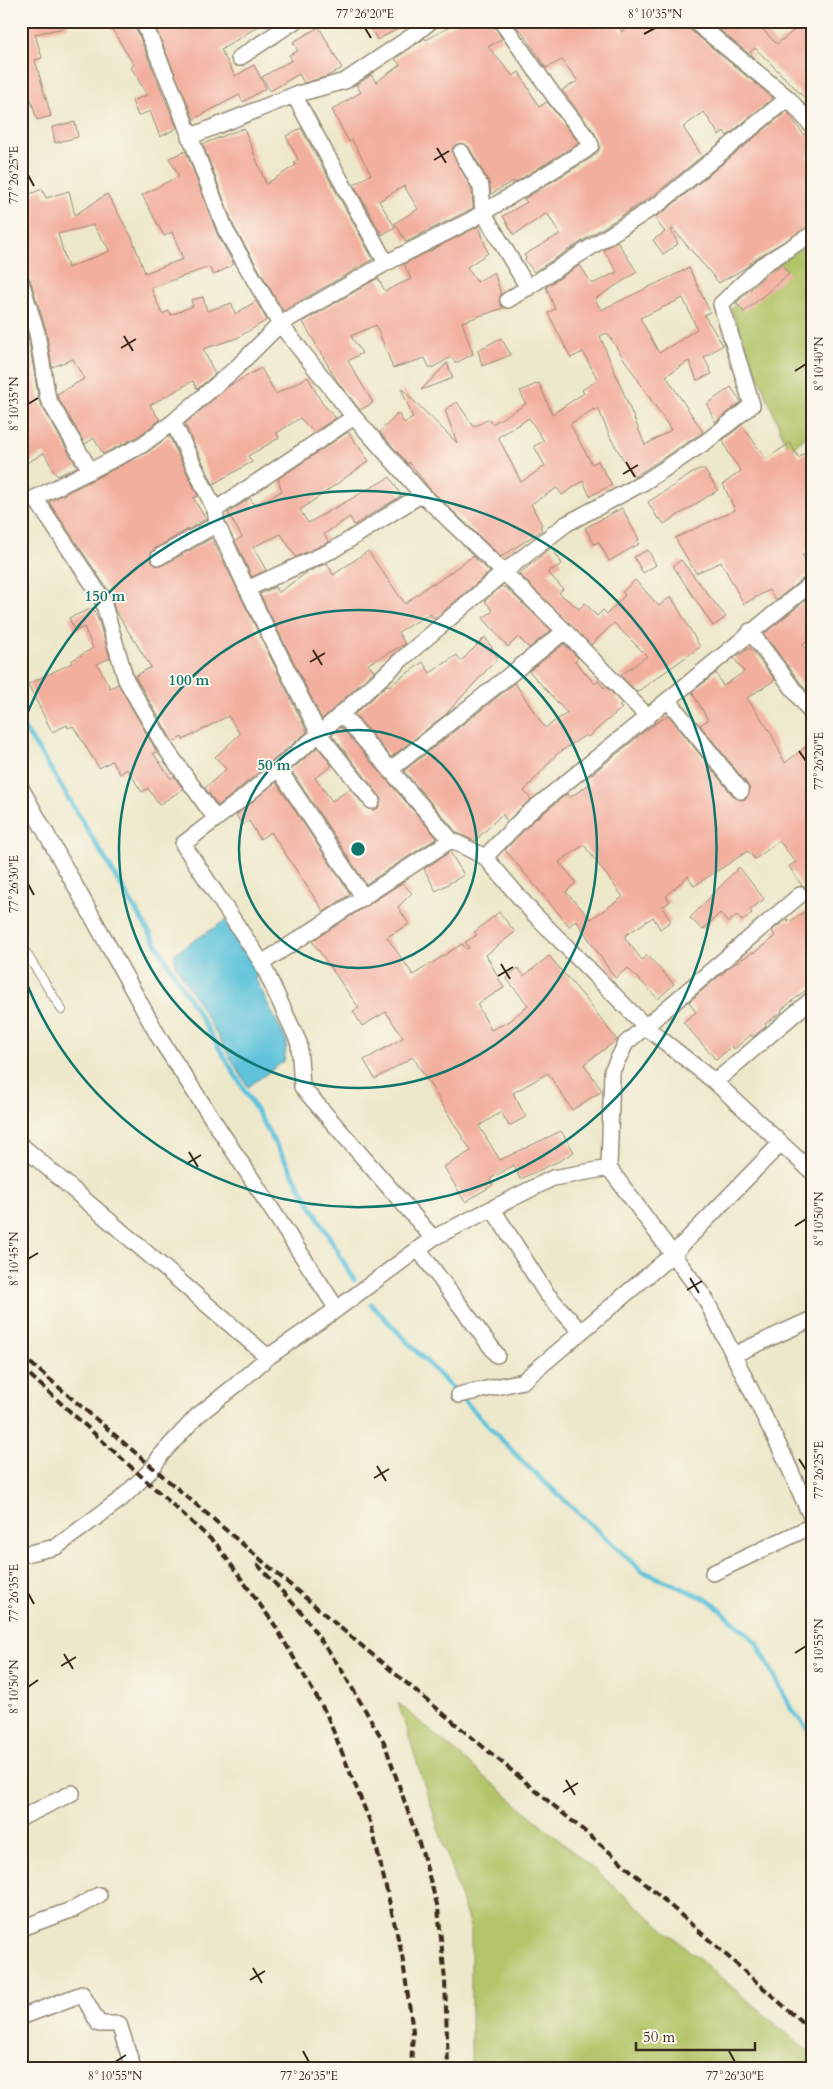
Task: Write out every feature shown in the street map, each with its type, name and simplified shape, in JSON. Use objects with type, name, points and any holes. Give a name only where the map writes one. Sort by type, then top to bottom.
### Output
[{"type":"street","points":[[144,21],[226,231],[280,324],[354,417],[422,494],[565,631],[648,717]]},
{"type":"street","points":[[239,58],[295,21]]},
{"type":"street","points":[[189,136],[294,95],[349,79],[431,21]]},
{"type":"street","points":[[216,818],[166,749],[126,680],[102,598],[28,500],[142,445],[174,422],[236,368],[280,324],[386,263],[483,212],[586,150],[591,145],[501,21]]},
{"type":"street","points":[[694,21],[788,98],[812,126]]},
{"type":"street","points":[[294,95],[386,263]]},
{"type":"street","points":[[508,300],[660,202],[788,98]]},
{"type":"street","points":[[461,152],[481,187],[483,212],[528,288]]},
{"type":"street","points":[[434,1238],[302,1087],[299,1043],[262,963],[183,844],[319,734],[504,572],[566,524],[643,483],[707,441],[752,405],[721,304],[761,266],[812,234]]},
{"type":"street","points":[[21,282],[37,333],[48,399],[90,470]]},
{"type":"street","points":[[159,557],[354,417]]},
{"type":"street","points":[[174,422],[247,589],[319,734],[372,801]]},
{"type":"street","points":[[247,589],[333,550],[422,494]]},
{"type":"street","points":[[485,857],[526,815],[648,717],[750,631],[812,583]]},
{"type":"street","points":[[390,770],[565,631]]},
{"type":"street","points":[[750,631],[812,714]]},
{"type":"street","points":[[668,700],[741,791]]},
{"type":"street","points":[[341,713],[451,840],[485,857],[532,912],[646,1027],[715,1082],[812,1172]]},
{"type":"street","points":[[278,768],[364,898]]},
{"type":"street","points":[[21,788],[160,1039],[337,1309]]},
{"type":"street","points":[[262,963],[451,840]]},
{"type":"street","points":[[800,895],[626,1044],[612,1071],[609,1168],[705,1298],[784,1456],[812,1519]]},
{"type":"street","points":[[715,1082],[812,999]]},
{"type":"street","points":[[459,1395],[523,1381],[673,1254],[780,1144]]},
{"type":"street","points":[[21,1145],[268,1356]]},
{"type":"street","points":[[21,1555],[56,1547],[122,1499],[152,1469],[161,1455],[197,1416],[268,1356],[337,1309],[434,1238],[554,1178],[609,1168]]},
{"type":"street","points":[[492,1208],[546,1293],[581,1332]]},
{"type":"street","points":[[418,1249],[497,1355]]},
{"type":"street","points":[[733,1354],[812,1319]]},
{"type":"street","points":[[713,1572],[812,1526]]},
{"type":"street","points":[[21,1818],[72,1793]]},
{"type":"street","points":[[21,1928],[74,1908],[99,1895]]},
{"type":"street","points":[[21,2017],[82,1994],[99,2024],[119,2024],[133,2068]]},
{"type":"lane","points":[[21,945],[62,1010]]},
{"type":"green space","points":[[812,241],[812,432],[789,451],[731,309],[782,262]]},
{"type":"green space","points":[[398,1703],[812,2055],[812,2068],[471,2068],[471,1930]]},
{"type":"water","points":[[226,920],[259,969],[255,978],[287,1042],[284,1061],[248,1087],[175,964],[175,953]]},
{"type":"building","points":[[21,21],[67,21],[68,27],[35,34],[42,58],[35,60],[51,116],[37,120],[25,79],[21,80]]},
{"type":"building","points":[[107,21],[133,21],[177,128],[160,137],[150,111],[138,116],[132,101],[147,95],[131,67],[134,65]]},
{"type":"building","points":[[173,21],[266,21],[221,50],[235,76],[254,65],[266,88],[243,102],[239,95],[194,119],[157,31]]},
{"type":"building","points":[[378,21],[413,21],[377,40],[370,26]]},
{"type":"building","points":[[460,21],[492,21],[502,39],[488,47],[513,76],[519,72],[539,107],[547,102],[579,143],[514,183],[513,181],[491,194],[489,182],[469,147],[465,144],[457,144],[453,147],[452,152],[472,190],[473,208],[406,242],[395,223],[418,209],[404,186],[379,201],[395,227],[382,235],[354,185],[371,174],[352,140],[349,142],[332,110],[361,92],[356,85],[371,75],[376,82],[400,65],[395,59],[425,38],[426,40]]},
{"type":"building","points":[[513,21],[615,21],[622,32],[630,21],[685,21],[688,28],[773,98],[727,136],[724,131],[719,135],[704,112],[683,127],[702,156],[654,195],[534,272],[525,260],[524,255],[560,234],[547,213],[514,235],[503,216],[527,202],[524,199],[591,158],[598,152],[600,146],[594,132],[562,90],[578,81],[562,60],[546,68]]},
{"type":"building","points":[[709,21],[754,21],[777,44],[806,21],[812,21],[812,105],[755,48],[750,52],[754,58]]},
{"type":"building","points":[[319,27],[342,68],[328,76],[304,83],[299,74],[270,91],[262,77],[292,60],[289,55],[298,51],[293,42]]},
{"type":"building","points":[[787,111],[804,135],[807,133],[812,140],[812,152],[807,156],[812,164],[812,225],[756,258],[745,268],[719,283],[673,229],[671,230],[678,244],[663,254],[653,240],[665,232],[654,218]]},
{"type":"building","points":[[75,122],[78,137],[55,143],[52,127]]},
{"type":"building","points":[[244,128],[266,184],[296,165],[294,162],[298,159],[286,136],[301,128],[373,259],[283,311],[234,227],[203,144]]},
{"type":"building","points":[[186,151],[217,234],[234,264],[214,275],[209,267],[151,288],[162,314],[169,311],[171,315],[193,306],[191,300],[203,297],[207,311],[232,303],[235,314],[256,301],[267,320],[237,338],[203,349],[215,374],[197,389],[193,381],[150,405],[160,420],[137,437],[103,454],[94,438],[85,444],[57,396],[57,394],[84,379],[73,359],[52,367],[46,330],[30,279],[27,275],[21,273],[21,198],[42,189],[46,198],[69,191],[75,215],[107,194],[132,238],[145,273],[183,259],[172,232],[164,236],[142,195],[179,176],[169,158]],"holes":[[[93,225],[110,251],[68,268],[58,234]]]},
{"type":"building","points":[[479,226],[488,253],[467,267],[477,282],[494,272],[501,294],[499,301],[503,308],[462,322],[473,354],[456,363],[451,357],[430,369],[425,358],[393,368],[376,325],[351,336],[362,353],[348,361],[373,403],[360,410],[337,381],[303,322],[378,278],[385,291],[411,279],[404,264]]},
{"type":"building","points":[[617,241],[637,272],[595,299],[601,310],[689,268],[710,312],[704,315],[723,345],[704,357],[712,374],[697,380],[689,361],[666,376],[703,432],[634,477],[611,439],[598,408],[595,411],[594,409],[570,424],[592,464],[598,461],[612,485],[590,496],[583,481],[562,495],[557,488],[531,504],[542,525],[540,526],[542,530],[501,557],[429,488],[409,462],[408,464],[380,432],[398,413],[404,423],[413,418],[401,388],[457,443],[445,410],[457,402],[474,427],[489,419],[492,424],[526,404],[520,391],[539,383],[552,414],[584,393],[582,390],[598,380],[583,352],[571,358],[548,313],[555,309],[546,287],[580,265],[592,284],[617,272],[604,250]],"holes":[[[683,298],[697,329],[659,353],[640,318]],[[607,333],[671,430],[645,445],[600,336]],[[529,418],[544,441],[534,446],[545,466],[521,482],[498,437]]]},
{"type":"building","points":[[781,264],[789,274],[744,312],[736,303],[766,275]]},
{"type":"building","points":[[21,314],[28,335],[39,401],[77,467],[57,476],[44,453],[25,464],[21,456]]},
{"type":"building","points":[[501,338],[511,355],[482,366],[478,350]]},
{"type":"building","points":[[447,363],[453,378],[421,390]]},
{"type":"building","points":[[261,368],[276,394],[308,377],[322,403],[336,418],[314,432],[300,418],[277,433],[279,438],[248,456],[252,462],[213,484],[185,424],[229,386]]},
{"type":"building","points":[[731,387],[741,402],[715,422],[707,404]]},
{"type":"building","points":[[742,425],[766,459],[790,443],[799,458],[812,446],[812,548],[802,555],[812,569],[812,574],[806,576],[776,600],[769,590],[744,604],[721,562],[696,573],[675,538],[735,510],[723,484],[741,471],[729,454],[723,440]]},
{"type":"building","points":[[348,432],[369,461],[300,510],[308,523],[390,477],[401,496],[354,525],[350,517],[324,534],[329,542],[296,557],[281,534],[253,547],[266,570],[252,577],[235,541],[242,537],[228,513],[250,498],[255,506],[282,491],[278,479]]},
{"type":"building","points":[[169,436],[198,496],[193,498],[206,519],[154,549],[151,553],[151,561],[155,565],[163,565],[212,538],[307,732],[218,806],[205,788],[226,769],[215,757],[240,734],[228,716],[183,740],[182,737],[173,742],[135,676],[151,667],[115,610],[110,593],[49,502],[146,453]]},
{"type":"building","points":[[699,469],[704,469],[718,490],[664,524],[660,518],[658,519],[648,502]]},
{"type":"building","points":[[622,508],[639,540],[637,541],[639,544],[609,561],[599,542],[594,544],[585,528]]},
{"type":"building","points":[[552,547],[562,564],[548,572],[563,589],[559,593],[579,609],[585,603],[597,616],[603,610],[607,614],[625,595],[622,592],[635,580],[659,606],[671,596],[700,647],[637,692],[621,675],[647,656],[614,623],[591,645],[519,574]]},
{"type":"building","points":[[648,550],[656,565],[643,573],[634,557]]},
{"type":"building","points":[[368,551],[405,604],[432,583],[434,584],[473,556],[490,572],[434,619],[430,614],[398,632],[405,644],[368,664],[374,671],[322,719],[260,594],[275,587],[278,593],[306,573],[327,563],[333,575]]},
{"type":"building","points":[[681,560],[726,617],[713,626],[673,566]]},
{"type":"building","points":[[502,586],[551,630],[529,648],[518,637],[508,647],[483,618],[493,611],[485,601]]},
{"type":"building","points":[[812,595],[812,637],[803,645],[812,656],[812,690],[808,693],[764,634]]},
{"type":"building","points":[[93,608],[110,658],[97,664],[110,688],[118,684],[157,752],[153,753],[171,779],[174,776],[183,789],[159,805],[148,788],[142,792],[127,769],[120,774],[112,761],[99,768],[73,726],[68,728],[67,725],[52,732],[28,684],[72,663],[71,661],[93,648],[84,627],[75,631],[69,618]]},
{"type":"building","points":[[485,637],[498,658],[446,714],[391,757],[355,714],[387,685],[389,686],[423,662],[430,673],[457,655],[461,661]]},
{"type":"building","points":[[564,644],[578,658],[575,661],[595,684],[598,681],[604,688],[606,687],[622,704],[619,706],[622,708],[588,737],[586,735],[557,754],[524,791],[531,799],[507,821],[502,814],[475,841],[457,833],[404,771],[515,683],[545,728],[567,713],[529,671]]},
{"type":"building","points":[[750,648],[775,680],[747,698],[771,733],[785,763],[812,742],[812,882],[804,887],[802,886],[789,866],[796,862],[779,841],[755,859],[748,851],[694,886],[688,876],[666,896],[670,902],[662,907],[671,921],[660,929],[653,917],[626,935],[625,938],[642,960],[647,955],[674,984],[658,999],[628,968],[615,978],[576,920],[569,926],[505,850],[532,822],[567,794],[569,798],[591,783],[587,778],[668,715],[734,797],[742,800],[747,798],[750,790],[748,785],[700,725],[708,720],[692,692],[716,673],[723,686],[744,672],[734,658]],"holes":[[[584,845],[623,897],[591,919],[566,892],[576,882],[559,862]]]},
{"type":"building","points":[[341,727],[437,838],[366,884],[291,770],[318,747],[332,766],[315,778],[332,801],[350,789],[368,809],[378,808],[381,800],[379,795],[332,735]]},
{"type":"building","points":[[276,782],[350,894],[324,912],[271,832],[260,839],[249,821],[242,825],[236,815]]},
{"type":"building","points":[[450,852],[464,875],[436,891],[424,869]]},
{"type":"building","points":[[739,867],[764,899],[750,910],[752,913],[742,921],[737,915],[728,923],[720,913],[703,930],[690,918]]},
{"type":"building","points":[[402,883],[412,893],[398,907],[409,924],[387,937],[413,975],[462,944],[467,949],[469,948],[465,942],[477,935],[474,932],[499,912],[515,932],[486,955],[504,988],[477,1004],[491,1030],[510,1021],[528,1005],[506,978],[518,968],[524,976],[549,956],[586,999],[617,1040],[584,1064],[602,1091],[572,1110],[548,1073],[513,1093],[526,1117],[509,1126],[501,1112],[479,1126],[500,1160],[561,1131],[574,1152],[520,1179],[514,1165],[490,1179],[493,1185],[465,1202],[444,1167],[471,1151],[413,1057],[375,1079],[364,1060],[403,1038],[386,1012],[362,1026],[353,1011],[359,1008],[312,941]]},
{"type":"building","points":[[812,907],[812,985],[781,1010],[782,1012],[765,1024],[766,1026],[757,1034],[752,1037],[751,1035],[734,1049],[732,1046],[716,1060],[683,1022],[696,1012],[689,1002],[731,966],[754,953],[775,936],[772,931],[779,925],[788,919],[789,922]]},
{"type":"waterway","points":[[21,724],[46,761],[245,1091],[354,1280]]},
{"type":"waterway","points":[[371,1304],[527,1466],[642,1571],[709,1600],[757,1643],[791,1709],[812,1734]]},
{"type":"railway","points":[[21,1355],[356,1641],[613,1855],[812,2031]]},
{"type":"railway","points":[[21,1367],[217,1545],[274,1624],[326,1713],[371,1824],[402,1955],[413,2031],[411,2068]]},
{"type":"railway","points":[[257,1564],[301,1612],[341,1669],[384,1742],[423,1855],[438,1908],[445,1980],[448,2068]]}]
